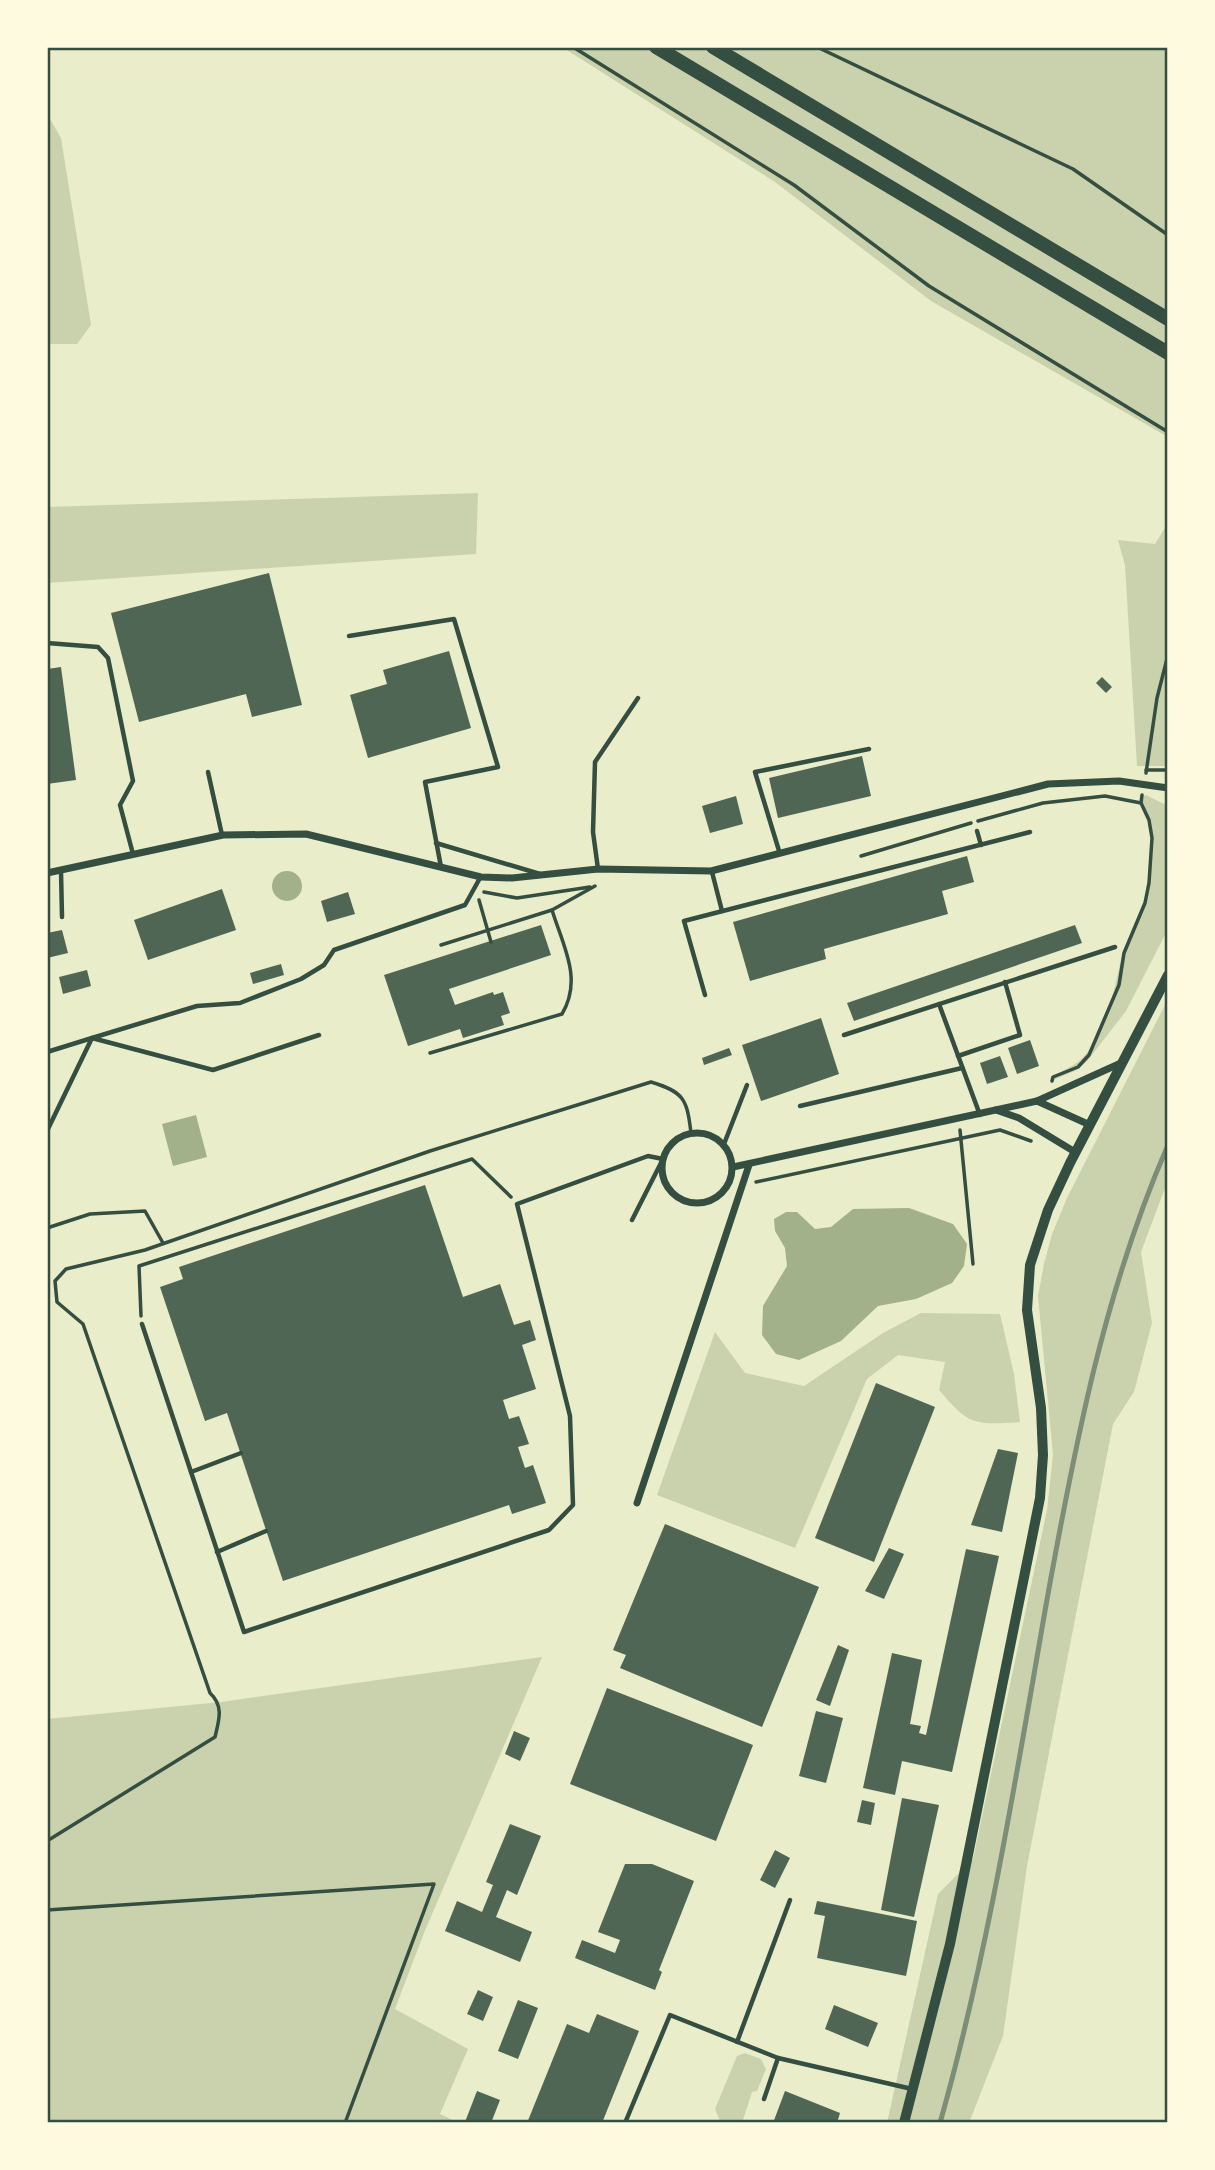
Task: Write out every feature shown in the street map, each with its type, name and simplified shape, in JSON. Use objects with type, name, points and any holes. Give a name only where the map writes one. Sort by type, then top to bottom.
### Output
[{"type":"highway","points":[[656,47],[1168,353]]},
{"type":"highway","points":[[713,47],[1168,319]]},
{"type":"street","points":[[47,873],[223,835],[306,834],[481,877],[545,876],[598,869],[711,871],[1048,784],[1119,781],[1166,790]]},
{"type":"street","points":[[904,2123],[950,1944],[1040,1498],[1043,1455],[1041,1408],[1027,1310],[1030,1265],[1048,1210],[1075,1152],[1168,975]]},
{"type":"street","points":[[733,1167],[1037,1101],[1122,1063]]},
{"type":"street","points":[[1037,1101],[1090,1125]]},
{"type":"street","points":[[995,1110],[1019,1118],[1075,1152]]},
{"type":"street","points":[[691,1133],[709,1135],[723,1144],[733,1167],[728,1187],[713,1200],[694,1204],[675,1196],[663,1180],[663,1160],[673,1142],[691,1133]]},
{"type":"street","points":[[638,1503],[749,1165]]},
{"type":"lane","points":[[349,636],[454,619],[498,767],[425,782],[442,868]]},
{"type":"lane","points":[[47,643],[98,647],[108,658],[134,781],[120,804],[134,855]]},
{"type":"lane","points":[[598,869],[593,832],[595,762],[638,698]]},
{"type":"lane","points":[[780,855],[755,772],[869,749]]},
{"type":"lane","points":[[208,772],[223,835]]},
{"type":"lane","points":[[977,831],[981,845]]},
{"type":"lane","points":[[705,995],[684,921],[1030,832]]},
{"type":"lane","points":[[436,843],[545,876]]},
{"type":"lane","points":[[61,870],[62,917]]},
{"type":"lane","points":[[711,871],[722,911]]},
{"type":"lane","points":[[47,1052],[197,1006],[240,1003],[301,979],[324,965],[334,950],[465,905],[481,877]]},
{"type":"lane","points":[[844,1035],[1115,947]]},
{"type":"lane","points":[[958,1056],[1020,1035],[1006,982]]},
{"type":"lane","points":[[939,1004],[979,1115]]},
{"type":"lane","points":[[92,1038],[213,1070],[319,1035]]},
{"type":"lane","points":[[47,1131],[92,1038]]},
{"type":"lane","points":[[800,1106],[962,1068]]},
{"type":"lane","points":[[723,1144],[747,1085]]},
{"type":"lane","points":[[142,1324],[244,1632],[549,1530],[573,1506],[570,1416],[517,1204],[648,1156],[663,1160],[632,1220]]},
{"type":"lane","points":[[191,1472],[240,1453]]},
{"type":"lane","points":[[217,1552],[266,1531]]},
{"type":"lane","points":[[737,2042],[790,1900]]},
{"type":"lane","points":[[625,2123],[670,2015],[778,2059],[914,2090]]},
{"type":"lane","points":[[764,2099],[778,2059]]},
{"type":"path","points":[[573,47],[794,185],[929,286],[1168,432]]},
{"type":"path","points":[[817,47],[1073,169],[1168,235]]},
{"type":"path","points":[[1168,655],[1157,698],[1146,770],[1168,770]]},
{"type":"path","points":[[861,856],[1043,803],[1105,796],[1140,803]]},
{"type":"path","points":[[441,945],[552,910],[595,886],[517,898],[489,894],[476,887]]},
{"type":"path","points":[[476,887],[491,942]]},
{"type":"path","points":[[429,1053],[562,1014],[572,998],[573,977],[552,910]]},
{"type":"path","points":[[47,1841],[215,1737],[221,1714],[218,1700],[209,1693],[83,1324],[57,1302],[55,1281],[66,1269],[163,1244],[430,1151],[651,1082],[676,1089],[687,1105],[691,1133]]},
{"type":"path","points":[[959,1119],[973,1264]]},
{"type":"path","points":[[744,1184],[1000,1130],[1031,1141]]},
{"type":"path","points":[[142,1324],[139,1266],[472,1159],[517,1204]]},
{"type":"path","points":[[47,1228],[90,1214],[145,1211],[163,1244]]},
{"type":"path","points":[[47,1910],[434,1884],[345,2123]]},
{"type":"shaded area","points":[[562,47],[1168,47],[1168,437],[931,301],[775,182]]},
{"type":"shaded area","points":[[47,114],[61,138],[91,325],[77,344],[47,344]]},
{"type":"shaded area","points":[[478,493],[476,554],[47,583],[47,507]]},
{"type":"shaded area","points":[[1168,523],[1168,766],[1137,766],[1125,565],[1118,540],[1155,544]]},
{"type":"shaded area","points":[[1146,795],[1168,806],[1168,929],[1126,1011],[1088,1060],[1077,1070],[1053,1080],[1055,1075],[1083,1058],[1094,1044],[1110,1006],[1125,947],[1142,910],[1150,877],[1152,850],[1149,823],[1140,798]]},
{"type":"shaded area","points":[[287,871],[298,875],[302,886],[298,897],[287,901],[276,897],[272,886],[276,875]]},
{"type":"shaded area","points":[[1168,999],[1168,1180],[1141,1252],[1152,1323],[1134,1392],[1113,1424],[1027,1866],[1003,2036],[969,2123],[887,2123],[938,1894],[973,1859],[1047,1510],[1053,1455],[1038,1296],[1044,1264],[1052,1234],[1067,1198]]},
{"type":"shaded area","points":[[196,1115],[207,1157],[173,1166],[162,1124]]},
{"type":"shaded area","points":[[909,1208],[953,1224],[967,1244],[964,1266],[952,1283],[916,1299],[878,1306],[841,1341],[799,1360],[776,1354],[762,1335],[763,1306],[787,1266],[785,1248],[775,1231],[774,1219],[786,1212],[797,1212],[815,1229],[831,1227],[853,1209]]},
{"type":"shaded area","points":[[921,1313],[1000,1314],[1014,1374],[1020,1422],[982,1422],[965,1416],[939,1390],[945,1362],[898,1355],[867,1379],[795,1548],[657,1495],[715,1332],[745,1373],[804,1386],[883,1333]]},
{"type":"shaded area","points":[[542,1657],[424,1933],[395,2009],[468,2049],[440,2114],[459,2123],[47,2123],[47,1719],[221,1702]]},
{"type":"shaded area","points":[[745,2053],[761,2059],[766,2069],[757,2091],[752,2092],[742,2123],[721,2123],[715,2109],[737,2056]]},
{"type":"building","points":[[269,573],[302,705],[252,717],[246,694],[139,722],[111,613]]},
{"type":"building","points":[[449,651],[471,728],[368,758],[350,695],[387,684],[383,670]]},
{"type":"building","points":[[61,667],[76,780],[47,784],[47,669]]},
{"type":"building","points":[[1102,677],[1112,687],[1106,693],[1096,683]]},
{"type":"building","points":[[862,756],[871,796],[778,818],[769,778]]},
{"type":"building","points":[[736,796],[743,824],[710,833],[702,806]]},
{"type":"building","points":[[967,856],[974,882],[942,891],[948,914],[824,949],[826,959],[750,981],[733,922]]},
{"type":"building","points":[[222,889],[236,930],[148,960],[134,920]]},
{"type":"building","points":[[348,892],[355,914],[327,922],[321,901]]},
{"type":"building","points":[[541,925],[551,955],[449,989],[455,1005],[493,992],[494,995],[503,992],[510,1013],[501,1016],[504,1025],[463,1038],[460,1029],[408,1046],[384,975]]},
{"type":"building","points":[[1075,925],[1082,943],[854,1021],[847,1003]]},
{"type":"building","points":[[62,930],[68,953],[47,958],[47,933]]},
{"type":"building","points":[[281,964],[284,975],[253,984],[250,973]]},
{"type":"building","points":[[87,970],[91,986],[63,994],[59,977]]},
{"type":"building","points":[[821,1018],[839,1074],[761,1101],[742,1045]]},
{"type":"building","points":[[1030,1040],[1039,1066],[1017,1074],[1008,1048]]},
{"type":"building","points":[[729,1048],[732,1055],[704,1065],[702,1058]]},
{"type":"building","points":[[1000,1056],[1008,1077],[987,1084],[980,1063]]},
{"type":"building","points":[[425,1185],[463,1297],[500,1284],[514,1325],[530,1320],[536,1340],[522,1345],[536,1389],[503,1400],[509,1419],[519,1416],[529,1444],[518,1447],[525,1468],[533,1465],[546,1503],[512,1514],[509,1505],[283,1581],[227,1413],[205,1421],[160,1287],[183,1279],[179,1267]]},
{"type":"building","points":[[876,1383],[935,1407],[874,1562],[815,1538]]},
{"type":"building","points":[[998,1449],[1018,1453],[1002,1532],[971,1525]]},
{"type":"building","points":[[665,1524],[819,1587],[762,1727],[620,1668],[626,1655],[613,1650]]},
{"type":"building","points":[[889,1548],[904,1554],[884,1599],[865,1591]]},
{"type":"building","points":[[966,1549],[999,1556],[952,1772],[902,1761],[895,1795],[863,1788],[892,1653],[922,1660],[910,1724],[921,1726],[919,1733],[926,1735]]},
{"type":"building","points":[[838,1645],[849,1650],[830,1706],[816,1700]]},
{"type":"building","points":[[607,1688],[753,1745],[716,1841],[570,1784]]},
{"type":"building","points":[[816,1711],[843,1718],[826,1783],[799,1776]]},
{"type":"building","points":[[514,1731],[530,1738],[520,1761],[505,1754]]},
{"type":"building","points":[[902,1798],[939,1805],[914,1917],[881,1910]]},
{"type":"building","points":[[862,1800],[875,1803],[871,1825],[857,1822]]},
{"type":"building","points":[[510,1824],[541,1836],[517,1895],[507,1890],[496,1917],[532,1932],[520,1962],[445,1931],[457,1901],[482,1912],[493,1885],[486,1882]]},
{"type":"building","points":[[775,1850],[790,1858],[775,1888],[760,1880]]},
{"type":"building","points":[[625,1864],[652,1864],[694,1881],[659,1970],[662,1972],[655,1990],[575,1958],[582,1940],[615,1953],[620,1940],[598,1932]]},
{"type":"building","points":[[817,1901],[917,1921],[906,1976],[817,1958],[825,1916],[814,1914]]},
{"type":"building","points":[[478,1990],[493,1997],[483,2021],[467,2014]]},
{"type":"building","points":[[518,2000],[538,2008],[518,2059],[498,2051]]},
{"type":"building","points":[[834,2005],[878,2023],[868,2047],[825,2029]]},
{"type":"building","points":[[597,2014],[639,2031],[602,2123],[527,2123],[567,2024],[589,2033]]},
{"type":"building","points":[[477,2091],[500,2100],[491,2123],[465,2122]]},
{"type":"building","points":[[785,2091],[840,2113],[837,2123],[773,2123]]},
{"type":"railway","points":[[940,2123],[988,1926],[1059,1536],[1095,1366],[1127,1254],[1168,1145]]}]
